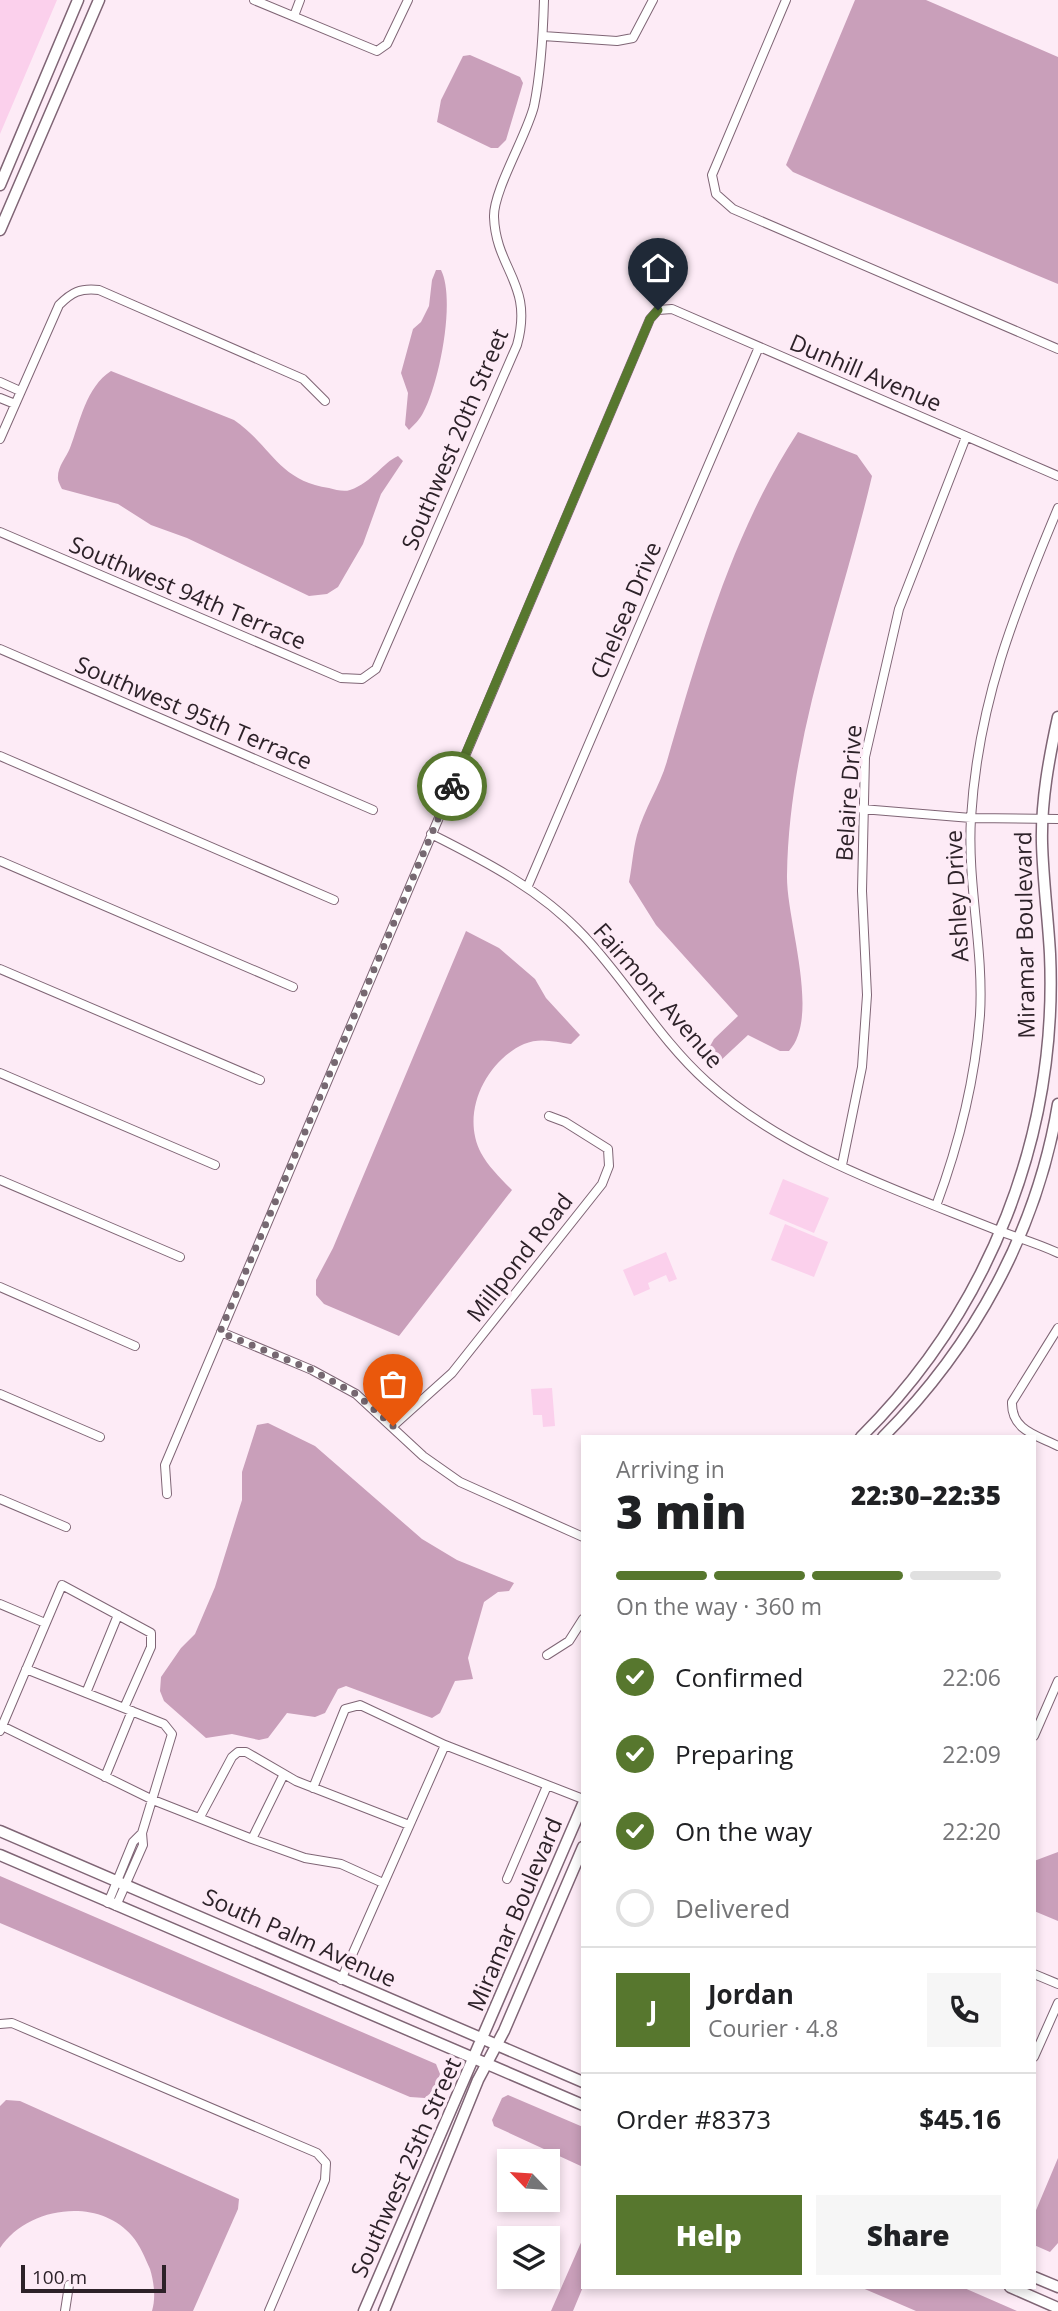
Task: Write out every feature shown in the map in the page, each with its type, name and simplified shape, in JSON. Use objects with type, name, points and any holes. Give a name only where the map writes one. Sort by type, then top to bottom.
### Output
[{"type":"street","points":[[0,185],[78,0]]},
{"type":"street","points":[[0,230],[99,0]]},
{"type":"street","points":[[254,0],[377,51],[387,44],[408,0]]},
{"type":"street","points":[[293,16],[300,0]]},
{"type":"street","name":"Southwest 20th Street","points":[[362,679],[376,669],[520,334],[522,302],[500,245],[494,215],[534,108],[543,36],[544,0]]},
{"type":"street","points":[[543,36],[617,41],[633,38],[653,0]]},
{"type":"street","points":[[786,0],[712,175],[716,194],[733,209],[1058,349]]},
{"type":"street","points":[[61,41],[78,48]]},
{"type":"street","points":[[0,439],[59,305],[72,292],[84,288],[112,296],[303,379],[325,401]]},
{"type":"street","name":"Dunhill Avenue","points":[[431,834],[650,319],[658,310],[672,309],[1058,475]]},
{"type":"street","name":"Chelsea Drive","points":[[527,888],[759,347]]},
{"type":"street","points":[[0,382],[20,391]]},
{"type":"street","points":[[0,398],[15,404]]},
{"type":"street","name":"Belaire Drive","points":[[842,1165],[862,1067],[867,995],[862,808],[869,734],[899,609],[966,437]]},
{"type":"street","name":"Ashley Drive","points":[[936,1206],[956,1151],[971,1084],[980,1014],[978,941],[970,873],[971,818],[978,754],[992,683],[1010,623],[1058,508]]},
{"type":"street","name":"Southwest 94th Terrace","points":[[0,532],[341,678],[362,679]]},
{"type":"street","name":"Southwest 95th Terrace","points":[[0,649],[373,810]]},
{"type":"street","name":"Miramar Boulevard","points":[[863,1435],[911,1384],[980,1280],[1002,1232],[1026,1167],[1046,1073],[1050,954],[1042,819],[1058,717]]},
{"type":"street","points":[[0,756],[334,900]]},
{"type":"street","points":[[862,808],[971,818],[1058,819]]},
{"type":"street","points":[[167,1494],[165,1465],[431,834]]},
{"type":"street","name":"Fairmont Avenue","points":[[431,834],[507,872],[583,935],[672,1046],[707,1083],[783,1137],[936,1206],[1058,1253]]},
{"type":"street","points":[[0,861],[293,986]]},
{"type":"street","points":[[0,969],[260,1080]]},
{"type":"street","points":[[0,1073],[215,1165]]},
{"type":"street","points":[[885,1435],[929,1387],[994,1293],[1019,1239],[1038,1187],[1058,1104]]},
{"type":"street","name":"Millpond Road","points":[[393,1426],[452,1373],[601,1184],[609,1166],[608,1149],[565,1122],[549,1116]]},
{"type":"street","points":[[0,1180],[180,1257]]},
{"type":"street","points":[[0,1287],[135,1346]]},
{"type":"street","points":[[1057,1331],[1012,1402],[1012,1413],[1017,1424],[1058,1446]]},
{"type":"street","points":[[220,1332],[312,1370],[356,1394],[423,1456],[460,1482],[581,1536]]},
{"type":"street","points":[[0,1394],[100,1437]]},
{"type":"street","points":[[0,1499],[66,1527]]},
{"type":"street","points":[[105,1777],[151,1647],[151,1633],[62,1585],[26,1669],[4,1712],[1,1729],[153,1800],[305,1858],[341,1864],[383,1883]]},
{"type":"street","points":[[0,1604],[46,1623]]},
{"type":"street","points":[[86,1693],[118,1615]]},
{"type":"street","points":[[547,1655],[569,1641],[581,1622]]},
{"type":"street","points":[[26,1669],[164,1724],[172,1734],[142,1833],[133,1842],[123,1881],[112,1905]]},
{"type":"street","points":[[1036,1731],[1058,1681]]},
{"type":"street","points":[[313,1788],[345,1709],[360,1705],[445,1745],[581,1798]]},
{"type":"street","points":[[341,1980],[445,1745]]},
{"type":"street","points":[[200,1817],[238,1752],[246,1752],[313,1788],[409,1825]]},
{"type":"street","points":[[252,1839],[285,1774]]},
{"type":"street","points":[[507,1879],[547,1786]]},
{"type":"street","name":"Miramar Boulevard","points":[[483,2040],[581,1809]]},
{"type":"street","name":"South Palm Avenue","points":[[0,1831],[123,1881],[341,1980],[581,2081]]},
{"type":"street","name":"Miramar Boulevard","points":[[487,2063],[581,1852]]},
{"type":"street","name":"South Palm Avenue","points":[[0,1855],[581,2104]]},
{"type":"street","points":[[1036,1975],[1058,1984]]},
{"type":"street","points":[[1036,2052],[1058,2003]]},
{"type":"street","points":[[0,2024],[12,2023],[317,2153],[326,2163],[325,2180],[269,2311]]},
{"type":"street","name":"Southwest 25th Street","points":[[364,2311],[413,2194],[483,2040]]},
{"type":"street","name":"Southwest 25th Street","points":[[384,2311],[487,2063]]},
{"type":"street","points":[[1036,2278],[1058,2287]]},
{"type":"street","points":[[65,2311],[69,2286]]},
{"type":"street","points":[[1015,2289],[1058,2308]]},
{"type":"shaded area","points":[[0,0],[57,0],[0,134]]},
{"type":"shaded area","points":[[855,0],[926,0],[1058,57],[1058,284],[834,190],[793,172],[786,165]]},
{"type":"shaded area","points":[[470,55],[520,77],[523,83],[506,140],[498,148],[491,148],[437,122],[441,100],[463,56]]},
{"type":"shaded area","points":[[436,270],[441,270],[447,301],[444,342],[429,400],[422,415],[409,430],[405,425],[408,393],[401,373],[413,329],[421,322],[429,306]]},
{"type":"shaded area","points":[[111,371],[234,420],[286,470],[312,484],[340,491],[350,490],[358,487],[398,456],[403,461],[381,494],[363,544],[338,587],[327,594],[309,596],[187,538],[151,525],[118,504],[62,489],[58,480],[59,471],[85,406],[95,386]]},
{"type":"shaded area","points":[[798,432],[857,455],[872,476],[807,723],[790,824],[788,894],[802,992],[802,1015],[798,1035],[789,1051],[780,1051],[748,1035],[718,1063],[705,1055],[714,1039],[738,1016],[656,925],[629,882],[640,825],[664,770],[720,591],[755,509]]},
{"type":"shaded area","points":[[466,931],[499,948],[535,979],[546,998],[580,1035],[571,1044],[542,1040],[524,1044],[510,1052],[488,1075],[475,1105],[475,1138],[487,1163],[512,1190],[399,1336],[324,1304],[316,1295],[316,1280],[333,1248]]},
{"type":"shaded area","points":[[783,1179],[829,1198],[814,1233],[769,1214]]},
{"type":"shaded area","points":[[785,1224],[828,1242],[814,1277],[771,1260]]},
{"type":"shaded area","points":[[666,1252],[677,1279],[669,1282],[666,1275],[648,1283],[650,1289],[634,1296],[623,1270]]},
{"type":"shaded area","points":[[552,1388],[555,1426],[543,1427],[542,1415],[533,1415],[531,1389]]},
{"type":"shaded area","points":[[268,1423],[315,1446],[422,1539],[457,1560],[514,1583],[509,1591],[498,1592],[484,1602],[468,1658],[473,1679],[455,1681],[440,1713],[432,1718],[346,1686],[338,1689],[325,1713],[315,1717],[287,1713],[268,1738],[259,1740],[232,1734],[206,1738],[164,1701],[160,1691],[161,1677],[181,1648],[195,1634],[215,1587],[242,1500],[242,1472],[257,1425]]},
{"type":"shaded area","points":[[1058,1852],[1058,1921],[1036,1912],[1036,1860]]},
{"type":"shaded area","points":[[0,1876],[436,2064],[440,2074],[435,2089],[425,2098],[410,2097],[0,1923]]},
{"type":"shaded area","points":[[508,2095],[581,2126],[581,2166],[560,2156],[560,2149],[544,2149],[494,2126],[492,2120],[502,2098]]},
{"type":"shaded area","points":[[6,2100],[20,2101],[239,2199],[238,2209],[193,2311],[152,2311],[153,2279],[140,2247],[118,2223],[101,2215],[82,2211],[45,2216],[27,2223],[12,2234],[0,2248],[0,2106]]},
{"type":"shaded area","points":[[1058,2158],[1058,2243],[1050,2252],[1036,2246],[1036,2210]]},
{"type":"shaded area","points":[[581,2243],[582,2289],[573,2311],[551,2311]]},
{"type":"shaded area","points":[[865,2289],[967,2289],[1017,2311],[916,2311]]},
{"type":"way so far","points":[[393,1426],[356,1394],[312,1370],[220,1332],[452,786]]},
{"type":"route","points":[[452,786],[650,319],[658,310]]}]
